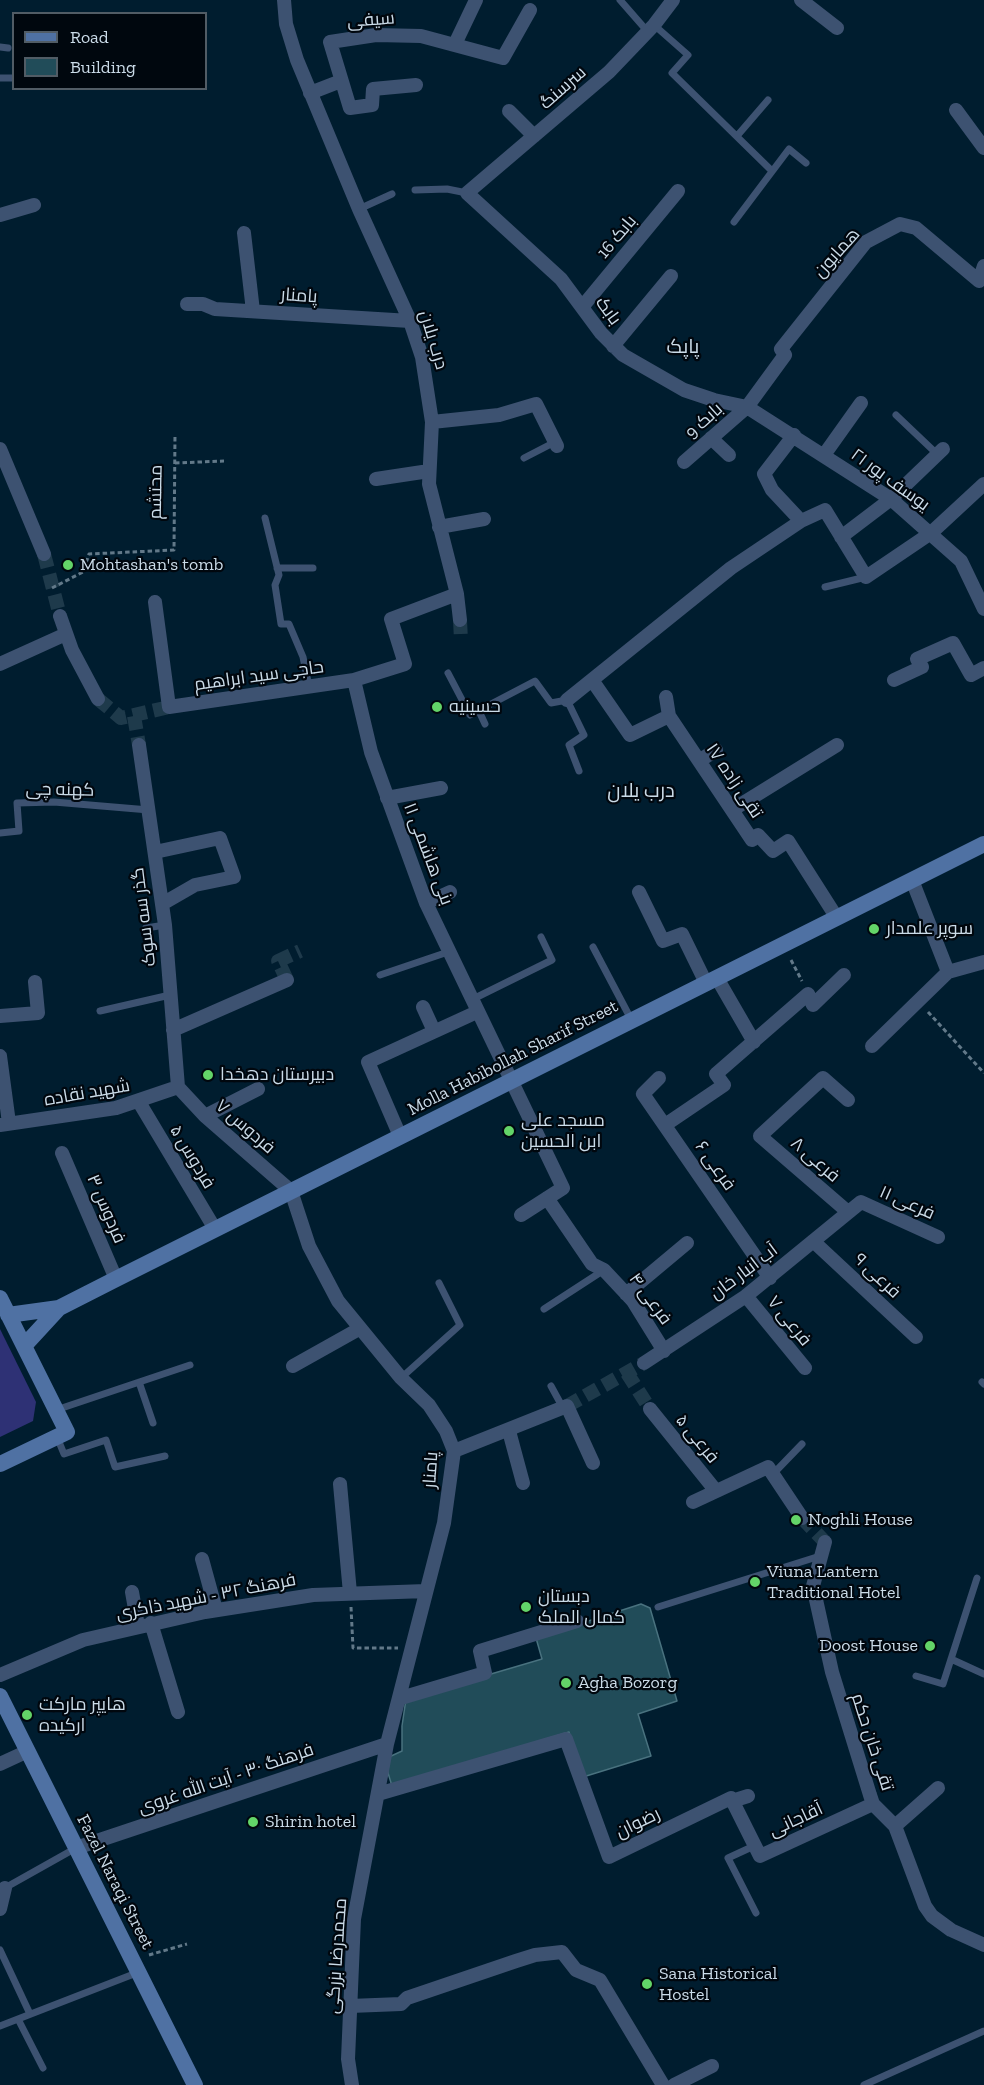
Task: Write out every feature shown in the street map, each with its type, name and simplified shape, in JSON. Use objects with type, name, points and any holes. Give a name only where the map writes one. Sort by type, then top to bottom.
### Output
[{"type":"main road","name":"Molla Habibollah Sharif Street","points":[[59,1308],[984,844]]},
{"type":"main road","points":[[0,1298],[67,1432],[0,1464]]},
{"type":"main road","points":[[9,1315],[59,1308]]},
{"type":"main road","points":[[24,1346],[59,1308]]},
{"type":"main road","name":"Fazel Naraqi Street","points":[[0,1696],[195,2085]]},
{"type":"street","name":"درب یلان","points":[[284,0],[290,42],[359,209],[410,321],[422,357],[432,422],[429,471],[432,500],[457,594],[460,620]]},
{"type":"street","points":[[455,44],[476,0]]},
{"type":"street","name":"سرسنگ","points":[[466,193],[609,72],[651,29],[673,0]]},
{"type":"street","points":[[801,0],[837,28]]},
{"type":"street","name":"سیفی","points":[[416,85],[373,89],[372,105],[350,108],[330,42],[376,35],[422,36],[503,58],[530,10]]},
{"type":"street","points":[[310,93],[341,81]]},
{"type":"street","points":[[956,110],[984,148]]},
{"type":"street","points":[[509,111],[534,136]]},
{"type":"street","name":"بابک 16","points":[[583,306],[678,191]]},
{"type":"street","name":"بابک","points":[[466,193],[561,279],[612,346],[634,363],[667,382],[714,400],[747,407]]},
{"type":"street","points":[[0,215],[34,205]]},
{"type":"street","name":"همایون","points":[[747,407],[785,355],[781,349],[866,242],[900,224],[916,228],[979,281],[984,267]]},
{"type":"street","points":[[244,232],[253,311]]},
{"type":"street","points":[[612,346],[670,276]]},
{"type":"street","name":"پامنار","points":[[186,304],[253,311],[410,321]]},
{"type":"street","points":[[824,455],[861,403]]},
{"type":"street","points":[[432,422],[500,415],[536,404],[556,444]]},
{"type":"street","name":"یوسف پور ۲۱","points":[[747,407],[794,435],[891,500],[931,533],[961,561],[984,609]]},
{"type":"street","name":"بابک 9","points":[[684,462],[747,407]]},
{"type":"street","points":[[794,435],[764,474],[772,490],[801,521]]},
{"type":"street","points":[[711,438],[729,455]]},
{"type":"street","points":[[0,449],[44,554]]},
{"type":"street","points":[[841,537],[891,500],[940,452]]},
{"type":"street","points":[[376,479],[429,471]]},
{"type":"street","points":[[567,700],[731,568],[801,521],[825,510],[866,577],[931,533],[984,484]]},
{"type":"street","points":[[439,527],[484,519]]},
{"type":"street","points":[[354,680],[405,664],[391,619],[457,594]]},
{"type":"street","name":"حاجی سید ابراهیم","points":[[155,602],[169,707],[354,680]]},
{"type":"street","points":[[60,616],[80,666],[98,699]]},
{"type":"street","points":[[0,664],[66,634]]},
{"type":"street","points":[[894,680],[922,667],[917,659],[952,643],[970,675],[984,668]]},
{"type":"street","name":"بنی هاشمی ۱۱","points":[[354,680],[371,752],[426,903],[563,1188],[547,1198]]},
{"type":"street","points":[[591,680],[630,735],[669,716],[666,697]]},
{"type":"street","name":"تقی زاده ۱۷","points":[[669,716],[752,840],[759,835],[773,851],[788,841],[837,918]]},
{"type":"street","name":"گذر سه سوک","points":[[139,745],[165,925],[178,1087]]},
{"type":"street","points":[[732,810],[837,745]]},
{"type":"street","points":[[699,761],[716,750]]},
{"type":"street","points":[[387,798],[441,788]]},
{"type":"street","points":[[155,852],[220,838],[234,877],[195,885],[162,904]]},
{"type":"street","points":[[912,880],[948,972]]},
{"type":"street","points":[[426,903],[450,892]]},
{"type":"street","points":[[639,892],[663,941],[682,934],[753,1042]]},
{"type":"street","points":[[872,1046],[948,972],[984,962]]},
{"type":"street","points":[[665,1125],[724,1085],[716,1074],[808,994],[813,1005],[844,975]]},
{"type":"street","points":[[173,1030],[287,980]]},
{"type":"street","points":[[0,1016],[38,1012],[35,982]]},
{"type":"street","points":[[400,1136],[368,1062],[434,1031],[474,1006]]},
{"type":"street","points":[[423,1007],[434,1031]]},
{"type":"street","points":[[0,1056],[4,1124]]},
{"type":"street","name":"فرعی ۶","points":[[659,1078],[643,1094],[770,1278]]},
{"type":"street","name":"فرعی ۸","points":[[848,1100],[823,1078],[760,1136],[848,1212]]},
{"type":"street","name":"شهید نقاده","points":[[4,1124],[105,1110],[139,1102],[178,1087]]},
{"type":"street","name":"فردوس ۷","points":[[178,1087],[205,1116],[291,1191]]},
{"type":"street","points":[[205,1116],[258,1089]]},
{"type":"street","name":"فردوس ۵","points":[[139,1102],[215,1229]]},
{"type":"street","name":"فردوس ۳","points":[[62,1153],[116,1279]]},
{"type":"street","name":"پامنار","points":[[291,1191],[301,1226],[323,1274],[359,1329],[401,1378],[429,1405],[446,1431],[454,1451],[444,1523],[401,1698],[387,1744],[378,1794]]},
{"type":"street","points":[[521,1215],[547,1198]]},
{"type":"street","name":"فرعی ۴","points":[[547,1198],[592,1264],[604,1270],[626,1294],[664,1351]]},
{"type":"street","name":"آب انبار خان","points":[[644,1363],[746,1296],[861,1202]]},
{"type":"street","name":"فرعی ۱۱","points":[[861,1202],[938,1237]]},
{"type":"street","name":"فرعی ۹","points":[[813,1242],[916,1337]]},
{"type":"street","points":[[626,1294],[687,1243]]},
{"type":"street","name":"فرعی ۷","points":[[746,1296],[805,1368]]},
{"type":"street","points":[[293,1366],[359,1329]]},
{"type":"street","points":[[454,1451],[565,1407],[593,1463]]},
{"type":"street","name":"فرعی ۵","points":[[650,1409],[716,1491]]},
{"type":"street","points":[[509,1431],[523,1483]]},
{"type":"street","name":"فرعی ۵","points":[[693,1502],[768,1467],[773,1474]]},
{"type":"street","points":[[773,1474],[802,1518]]},
{"type":"street","points":[[340,1484],[350,1593]]},
{"type":"street","name":"تقی خان حکم","points":[[825,1542],[813,1587],[845,1720],[873,1804],[895,1826],[925,1906],[932,1916],[951,1930],[984,1946]]},
{"type":"street","points":[[202,1559],[216,1610]]},
{"type":"street","name":"فرهنگ ۳۲ - شهید ذاکری","points":[[0,1675],[83,1640],[145,1624],[216,1610],[313,1595],[426,1591]]},
{"type":"street","points":[[132,1592],[178,1712]]},
{"type":"street","points":[[401,1698],[485,1673],[480,1650],[577,1621]]},
{"type":"street","name":"رضوان","points":[[378,1794],[566,1739],[609,1857],[732,1799]]},
{"type":"street","name":"فرهنگ ۳۰ - آیت الله غروی","points":[[76,1848],[387,1744]]},
{"type":"street","points":[[0,1764],[28,1751]]},
{"type":"street","points":[[895,1826],[938,1788]]},
{"type":"street","name":"محمدرضا بزرگی","points":[[352,2085],[348,2070],[354,1920],[378,1794]]},
{"type":"street","points":[[732,1799],[748,1796]]},
{"type":"street","name":"آقاجانی","points":[[732,1799],[760,1856],[873,1804]]},
{"type":"street","points":[[0,1910],[3,1889]]},
{"type":"street","points":[[350,2006],[401,2004],[407,1998],[516,1961],[562,1952],[576,1970],[600,1980],[663,2085]]},
{"type":"street","points":[[674,2085],[712,2066]]},
{"type":"lane","points":[[620,0],[651,29],[688,55],[672,73],[772,171]]},
{"type":"lane","points":[[737,136],[768,100]]},
{"type":"lane","points":[[734,222],[789,149],[806,163]]},
{"type":"lane","points":[[415,190],[447,189],[466,193]]},
{"type":"lane","points":[[359,209],[392,194]]},
{"type":"lane","points":[[896,415],[940,452]]},
{"type":"lane","points":[[524,458],[556,444]]},
{"type":"lane","points":[[265,518],[279,574],[275,585],[281,624],[289,624],[303,657],[309,687]]},
{"type":"lane","points":[[277,568],[313,568]]},
{"type":"lane","points":[[825,587],[866,577]]},
{"type":"lane","points":[[448,673],[470,715],[535,681],[551,703],[567,700],[584,735],[568,745],[579,771]]},
{"type":"lane","points":[[479,711],[485,724]]},
{"type":"lane","name":"کهنه چی","points":[[0,833],[19,831],[17,803],[54,802],[149,810]]},
{"type":"lane","points":[[146,928],[165,925]]},
{"type":"lane","points":[[474,1006],[552,960],[541,937]]},
{"type":"lane","points":[[593,947],[632,1021]]},
{"type":"lane","points":[[380,975],[448,952]]},
{"type":"lane","points":[[100,1011],[171,995]]},
{"type":"lane","points":[[544,1309],[604,1270]]},
{"type":"lane","points":[[401,1378],[460,1325],[440,1283]]},
{"type":"lane","points":[[56,1410],[190,1365]]},
{"type":"lane","points":[[139,1382],[153,1423]]},
{"type":"lane","points":[[551,1386],[565,1407]]},
{"type":"lane","points":[[57,1437],[64,1454],[106,1440],[115,1467],[165,1456]]},
{"type":"lane","points":[[773,1474],[802,1444]]},
{"type":"lane","points":[[658,1607],[820,1556]]},
{"type":"lane","points":[[916,1676],[943,1684],[977,1578]]},
{"type":"lane","points":[[951,1659],[984,1674]]},
{"type":"lane","points":[[754,1846],[728,1858],[756,1913]]},
{"type":"lane","points":[[3,1889],[76,1848]]},
{"type":"lane","points":[[0,1950],[30,2014]]},
{"type":"lane","points":[[0,2026],[136,1966]]},
{"type":"lane","points":[[18,2019],[43,2068]]},
{"type":"lane","points":[[864,2085],[984,2031]]},
{"type":"path","name":"محتشم","points":[[52,588],[83,572],[89,554],[174,550],[175,434]]},
{"type":"path","points":[[175,463],[224,461]]},
{"type":"path","points":[[784,944],[808,994]]},
{"type":"path","points":[[919,1002],[984,1073]]},
{"type":"path","points":[[350,1593],[353,1648],[412,1647]]},
{"type":"path","points":[[136,1966],[187,1944]]},
{"type":"shaded area","points":[[0,1329],[36,1402],[33,1421],[0,1437]]},
{"type":"building","name":"Agha Bozorg","points":[[641,1604],[650,1608],[677,1701],[638,1714],[651,1756],[583,1777],[569,1732],[392,1786],[388,1773],[389,1757],[402,1751],[402,1726],[406,1699],[542,1659],[536,1638]]},
{"type":"tunnel","points":[[44,554],[60,616]]},
{"type":"tunnel","points":[[460,620],[461,640]]},
{"type":"tunnel","points":[[98,699],[121,718],[169,707]]},
{"type":"tunnel","points":[[134,716],[139,745]]},
{"type":"tunnel","points":[[287,980],[278,961],[300,951]]},
{"type":"tunnel","points":[[567,1406],[644,1363]]},
{"type":"tunnel","points":[[627,1373],[650,1409]]},
{"type":"tunnel","points":[[802,1518],[825,1542]]},
{"type":"place","name":"Mohtashan's tomb","points":[[68,565]]},
{"type":"place","name":"حسینیه","points":[[437,707]]},
{"type":"place","name":"سوپر علمدار","points":[[874,929]]},
{"type":"place","name":"دبیرستان دهخدا","points":[[208,1075]]},
{"type":"place","name":"مسجد علی ابن الحسین","points":[[509,1131]]},
{"type":"place","name":"Noghli House","points":[[796,1520]]},
{"type":"place","name":"Viuna Lantern Traditional Hotel","points":[[755,1582]]},
{"type":"place","name":"دبستان کمال الملک","points":[[526,1607]]},
{"type":"place","name":"Doost House","points":[[930,1646]]},
{"type":"place","name":"Agha Bozorg","points":[[566,1683]]},
{"type":"place","name":"هایپر مارکت ارکیده","points":[[27,1715]]},
{"type":"place","name":"Shirin hotel","points":[[253,1822]]},
{"type":"place","name":"Sana Historical Hostel","points":[[647,1984]]},
{"type":"district","name":"پاپک","points":[[683,347]]},
{"type":"district","name":"درب یلان","points":[[641,791]]}]
